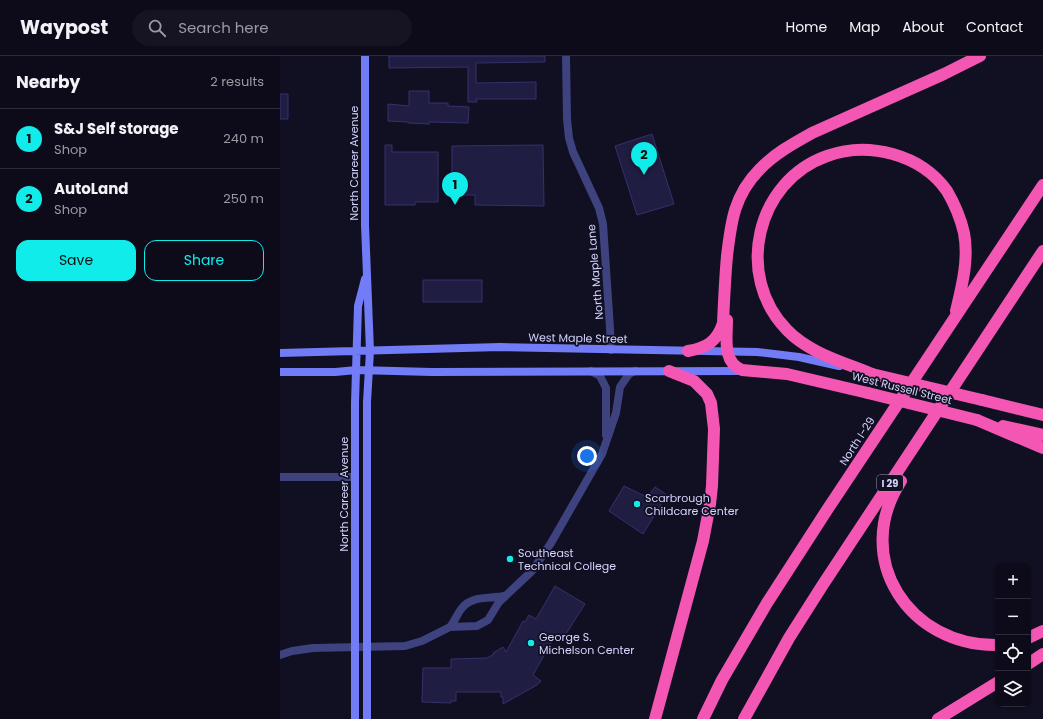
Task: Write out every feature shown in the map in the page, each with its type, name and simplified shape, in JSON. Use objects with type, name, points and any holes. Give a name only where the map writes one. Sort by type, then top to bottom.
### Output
[{"type":"highway","points":[[688,351],[700,349],[706,346],[717,337],[721,330],[723,323],[730,226],[738,200],[747,185],[760,169],[776,155],[812,133],[944,74],[980,56]]},
{"type":"highway","name":"West Russell Street","points":[[954,318],[965,265],[964,234],[961,223],[947,192],[934,177],[924,169],[905,158],[881,151],[854,150],[826,156],[801,169],[781,188],[772,201],[761,227],[758,241],[757,262],[760,283],[764,296],[778,320],[787,330],[798,339],[821,353],[872,374],[1043,415]]},
{"type":"highway","name":"North I-29","points":[[703,719],[722,680],[767,603],[1043,185]]},
{"type":"highway","name":"I 29","points":[[744,719],[789,638],[1043,251]]},
{"type":"highway","points":[[727,351],[728,253]]},
{"type":"highway","name":"West Russell Street","points":[[727,351],[729,359],[738,369],[754,372],[787,374],[1043,436]]},
{"type":"highway","points":[[655,719],[703,541],[712,486],[714,429],[711,403],[707,394],[694,381],[669,371]]},
{"type":"highway","points":[[977,420],[1043,448]]},
{"type":"highway","points":[[927,426],[919,453],[893,494],[886,515],[883,531],[883,546],[888,573],[900,597],[921,621],[945,636],[960,641],[974,644],[995,645]]},
{"type":"highway","points":[[1031,637],[1043,631]]},
{"type":"highway","points":[[1031,662],[1043,654]]},
{"type":"highway","points":[[938,719],[995,684]]},
{"type":"street","name":"North Career Avenue","points":[[365,56],[365,225],[370,350],[367,402],[367,719]]},
{"type":"street","name":"North Maple Lane","points":[[566,56],[567,119],[569,138],[573,152],[594,197],[603,224],[610,328],[610,350]]},
{"type":"street","name":"North Career Avenue","points":[[356,719],[358,306],[367,270]]},
{"type":"street","name":"West Maple Street","points":[[280,353],[500,347],[757,352],[792,356],[872,374]]},
{"type":"street","points":[[280,372],[335,372],[357,370],[432,372],[591,370],[754,372]]},
{"type":"street","points":[[591,370],[600,376],[606,388],[606,445]]},
{"type":"street","points":[[280,655],[297,650],[313,648],[394,646],[413,644],[450,627],[472,627],[488,620],[504,596],[523,580],[540,560],[566,518],[606,445],[616,413],[620,387],[629,374],[636,370]]},
{"type":"street","points":[[280,477],[356,477]]},
{"type":"street","points":[[450,627],[461,608],[469,601],[480,598],[504,596]]},
{"type":"building","points":[[389,56],[545,56],[545,62],[476,63],[476,83],[536,82],[536,99],[476,99],[477,102],[468,102],[468,67],[389,68]]},
{"type":"building","points":[[409,91],[429,91],[429,103],[448,103],[448,106],[469,107],[468,123],[429,122],[429,124],[388,121],[388,104],[409,106]]},
{"type":"building","points":[[280,94],[288,94],[288,119],[280,119]]},
{"type":"building","points":[[652,134],[674,204],[637,215],[615,146]]},
{"type":"building","points":[[385,145],[392,145],[392,152],[438,152],[438,202],[415,202],[415,205],[385,205]]},
{"type":"building","points":[[543,145],[544,206],[475,205],[475,195],[452,195],[452,146]]},
{"type":"building","points":[[423,280],[482,280],[482,302],[423,302]]},
{"type":"building","name":"Scarbrough Childcare Center","points":[[624,486],[647,497],[655,487],[667,495],[643,534],[609,511]]},
{"type":"building","name":"George S. Michelson Center","points":[[555,586],[585,604],[562,640],[555,636],[533,675],[541,681],[537,685],[503,704],[501,692],[456,692],[456,701],[451,701],[451,703],[422,702],[423,668],[451,668],[451,659],[487,658],[503,647],[506,652],[523,621],[525,622],[529,615],[536,619]]},
{"type":"place","name":"AutoLand","points":[[644,175]]},
{"type":"place","name":"S&J Self storage","points":[[455,205]]},
{"type":"place","name":"Scarbrough Childcare Center","points":[[637,504]]},
{"type":"place","name":"Southeast Technical College","points":[[510,559]]},
{"type":"place","name":"George S. Michelson Center","points":[[531,643]]}]
